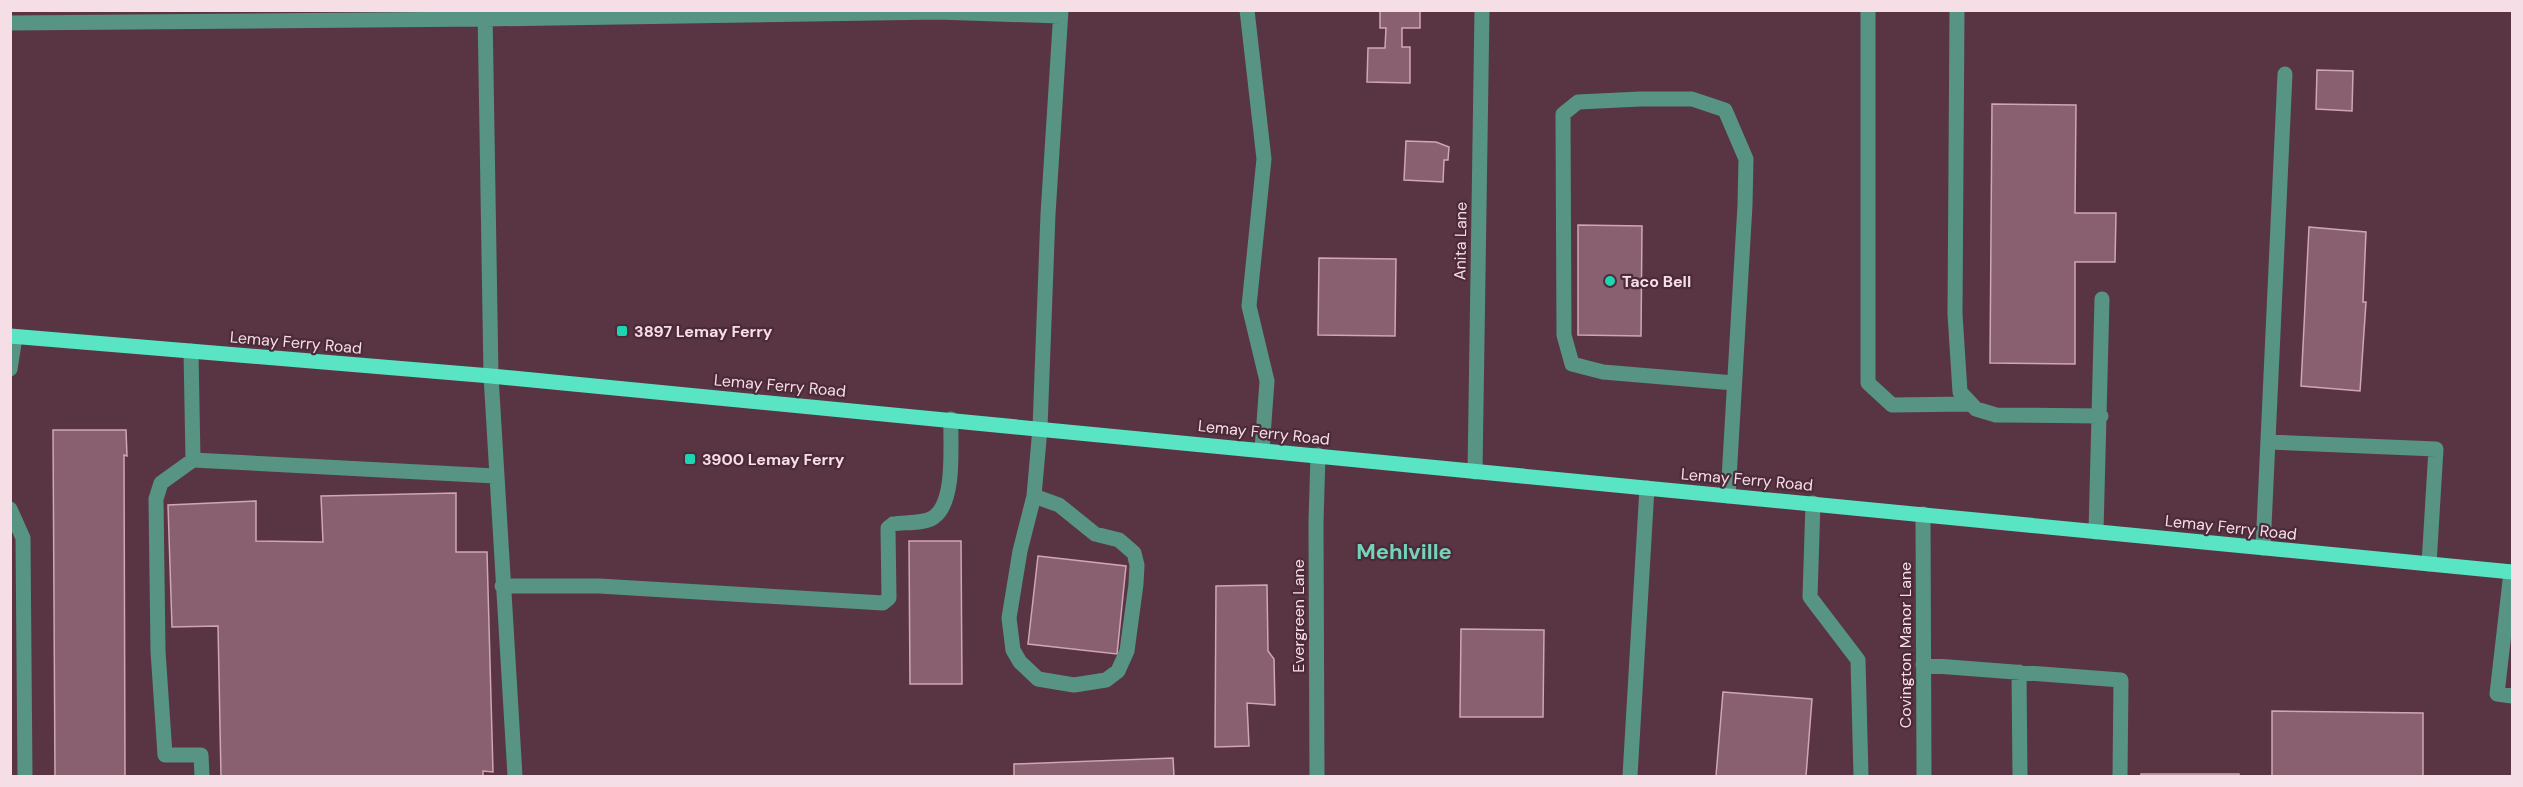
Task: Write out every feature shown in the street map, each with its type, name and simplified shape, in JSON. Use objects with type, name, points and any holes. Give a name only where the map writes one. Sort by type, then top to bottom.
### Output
[{"type":"main road","name":"Lemay Ferry Road","points":[[13,336],[490,376],[951,419],[2512,572]]},
{"type":"street","points":[[1247,10],[1264,159],[1249,306],[1267,381],[1262,450]]},
{"type":"street","name":"Anita Lane","points":[[1475,472],[1482,10]]},
{"type":"street","points":[[1868,10],[1868,383],[1892,405],[1971,404]]},
{"type":"street","points":[[1957,10],[1955,314],[1960,392],[1976,409],[1996,415],[2101,416]]},
{"type":"street","points":[[10,23],[485,15],[1061,13],[1048,214],[1040,428],[1034,496],[1020,551],[1009,618],[1013,650],[1020,662],[1038,679],[1074,685],[1107,680],[1118,671],[1126,651],[1136,584],[1137,565],[1134,553],[1119,540],[1095,534],[1059,505],[1034,496]]},
{"type":"street","points":[[485,15],[490,376],[515,777]]},
{"type":"street","points":[[2263,548],[2285,74]]},
{"type":"street","points":[[1728,496],[1746,159],[1725,110],[1692,99],[1578,102],[1563,114],[1564,335],[1572,364],[1603,372],[1734,383]]},
{"type":"street","points":[[2096,532],[2101,416],[2102,299]]},
{"type":"street","points":[[10,369],[13,336]]},
{"type":"street","points":[[191,351],[193,460]]},
{"type":"street","points":[[502,586],[599,586],[883,603],[889,598],[888,528],[893,524],[932,519],[943,508],[949,489],[951,419]]},
{"type":"street","points":[[2269,442],[2436,448],[2429,564]]},
{"type":"street","name":"Evergreen Lane","points":[[1317,777],[1318,455]]},
{"type":"street","points":[[202,777],[201,755],[165,755],[158,651],[156,499],[161,483],[193,460],[495,476]]},
{"type":"street","points":[[1630,777],[1647,488]]},
{"type":"street","points":[[1813,503],[1810,597],[1858,660],[1861,777]]},
{"type":"street","points":[[10,508],[23,538],[25,777]]},
{"type":"street","name":"Covington Manor Lane","points":[[1923,514],[1924,777]]},
{"type":"street","points":[[2512,572],[2497,694],[2512,696]]},
{"type":"street","points":[[1923,665],[2121,680],[2120,777]]},
{"type":"street","points":[[2019,672],[2020,777]]},
{"type":"building","points":[[1380,10],[1420,10],[1420,28],[1402,28],[1402,47],[1410,47],[1410,83],[1367,82],[1368,48],[1385,48],[1386,28],[1380,28]]},
{"type":"building","points":[[2317,70],[2353,71],[2352,111],[2316,109]]},
{"type":"building","points":[[1992,104],[2076,105],[2075,213],[2116,213],[2115,262],[2075,262],[2075,364],[1990,363]]},
{"type":"building","points":[[1406,141],[1436,142],[1449,147],[1448,160],[1444,160],[1443,182],[1404,180]]},
{"type":"building","name":"Taco Bell","points":[[1578,225],[1642,226],[1641,336],[1578,335]]},
{"type":"building","points":[[2309,227],[2366,232],[2363,302],[2366,302],[2360,391],[2301,386]]},
{"type":"building","points":[[1319,258],[1396,259],[1395,336],[1318,335]]},
{"type":"building","points":[[53,430],[126,430],[127,456],[124,455],[125,776],[55,776]]},
{"type":"building","points":[[456,493],[456,552],[487,552],[493,772],[483,771],[483,776],[221,776],[218,626],[172,627],[168,505],[256,501],[256,541],[323,542],[321,496]]},
{"type":"building","points":[[909,541],[961,541],[962,684],[910,684]]},
{"type":"building","points":[[1038,556],[1126,566],[1117,654],[1028,644]]},
{"type":"building","points":[[1267,585],[1268,651],[1274,659],[1275,705],[1247,703],[1249,746],[1215,747],[1216,586]]},
{"type":"building","points":[[1461,629],[1544,630],[1543,717],[1460,717]]},
{"type":"building","points":[[1723,692],[1812,699],[1806,776],[1716,776]]},
{"type":"building","points":[[2272,711],[2423,713],[2423,776],[2272,776]]},
{"type":"building","points":[[1173,758],[1174,776],[1014,776],[1014,764]]},
{"type":"building","points":[[2141,774],[2239,774],[2239,776],[2141,776]]},
{"type":"place","name":"Taco Bell","points":[[1610,281]]},
{"type":"place","name":"3897 Lemay Ferry","points":[[622,331]]},
{"type":"place","name":"3900 Lemay Ferry","points":[[690,459]]},
{"type":"district","name":"Mehlville","points":[[1404,551]]}]
